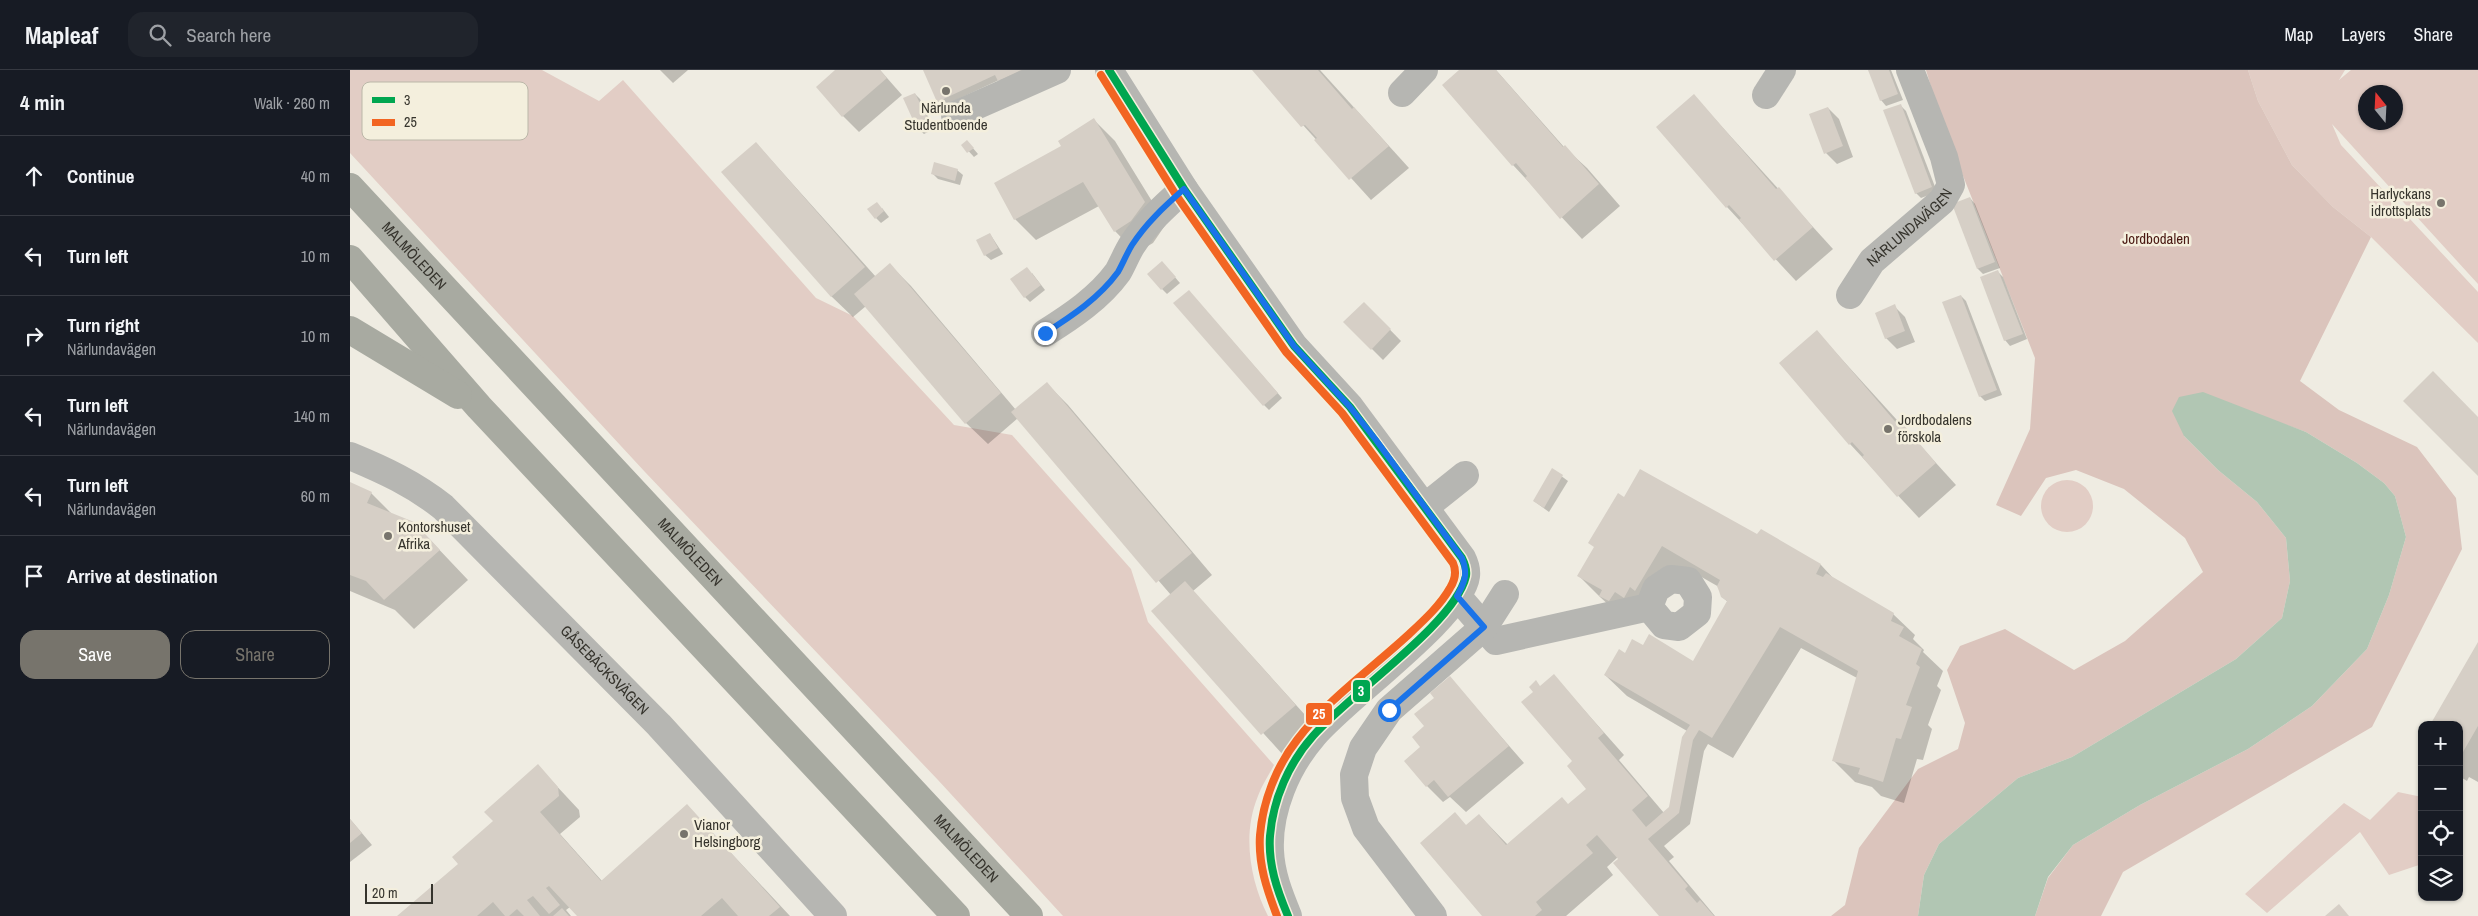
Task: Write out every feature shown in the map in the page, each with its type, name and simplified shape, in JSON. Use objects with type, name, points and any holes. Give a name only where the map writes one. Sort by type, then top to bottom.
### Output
[{"type":"highway","name":"MALMÖLEDEN","points":[[350,187],[1030,916]]},
{"type":"highway","points":[[350,260],[479,407],[956,916]]},
{"type":"highway","points":[[350,330],[479,407]]},
{"type":"street","points":[[956,115],[1057,70]]},
{"type":"street","points":[[1109,70],[1184,189],[1294,346],[1350,407],[1425,507],[1466,566],[1466,577],[1457,596],[1429,628],[1314,734],[1287,777],[1275,811],[1270,849],[1274,878],[1288,916]]},
{"type":"street","points":[[1402,93],[1424,70]]},
{"type":"street","points":[[1766,94],[1782,70]]},
{"type":"street","name":"NÄRLUNDAVÄGEN","points":[[1850,295],[1872,260],[1942,201],[1951,185],[1944,157],[1910,70]]},
{"type":"street","points":[[1045,333],[1079,312],[1098,293],[1118,272],[1132,245],[1153,216],[1184,189]]},
{"type":"street","name":"GÅSEBÄCKSVÄGEN","points":[[350,456],[390,473],[420,489],[444,507],[659,725],[833,916]]},
{"type":"street","points":[[1425,507],[1465,474]]},
{"type":"street","points":[[1433,916],[1366,828],[1355,798],[1354,775],[1363,748],[1389,710],[1484,627],[1505,594]]},
{"type":"street","points":[[1457,596],[1496,641],[1649,607]]},
{"type":"shaded area","points":[[350,70],[542,70],[599,101],[623,80],[816,298],[853,316],[954,425],[1012,435],[1131,569],[1148,622],[1274,765],[1260,792],[1253,811],[1249,841],[1253,873],[1268,916],[1063,916],[938,780],[645,472],[350,153]]},
{"type":"shaded area","points":[[2248,70],[2345,70],[2339,80],[2351,70],[2478,70],[2478,284],[2332,124],[2341,145],[2478,292],[2478,343],[2371,237],[2333,207],[2292,165],[2258,101]]},
{"type":"shaded area","points":[[2203,392],[2306,432],[2357,463],[2384,483],[2395,496],[2406,537],[2389,595],[2367,649],[2312,706],[2248,749],[2140,805],[2073,845],[2048,877],[2035,916],[1918,916],[1924,875],[1939,844],[2018,778],[2072,757],[2236,659],[2282,618],[2290,581],[2286,538],[2257,502],[2218,470],[2184,436],[2172,411],[2179,397]]},
{"type":"shaded area","points":[[2062,480],[2072,480],[2081,484],[2089,492],[2093,506],[2089,520],[2081,528],[2072,532],[2062,532],[2053,528],[2045,520],[2041,511],[2041,501],[2045,492],[2053,484]]},
{"type":"shaded area","points":[[2398,792],[2418,796],[2418,865],[2389,875],[2360,832],[2267,913],[2245,894],[2344,803],[2370,820]]},
{"type":"green space","name":"Jordbodalen","points":[[1926,70],[2248,70],[2258,101],[2292,165],[2333,207],[2371,237],[2300,381],[2339,410],[2417,447],[2456,498],[2462,549],[2372,727],[2123,872],[2101,916],[2035,916],[2048,878],[2073,845],[2140,805],[2248,749],[2312,706],[2367,649],[2389,595],[2406,537],[2395,496],[2384,483],[2357,463],[2306,432],[2281,423],[2184,436],[2218,470],[2257,502],[2286,538],[2290,581],[2282,618],[2236,659],[2072,757],[2018,778],[1939,844],[1924,875],[1918,916],[1831,916],[1845,905],[1859,848],[1918,769],[1958,749],[1965,723],[1947,670],[1960,646],[2005,629],[2074,670],[2125,641],[2203,572],[2185,538],[2124,489],[2076,470],[2046,478],[2021,516],[1996,505],[2030,429],[2035,358],[1941,120]]},
{"type":"building","points":[[835,70],[880,70],[887,78],[842,117],[816,87]]},
{"type":"building","name":"Närlunda Studentboende","points":[[923,70],[1021,70],[998,81],[995,75],[937,102]]},
{"type":"building","points":[[1252,70],[1318,70],[1352,109],[1354,107],[1389,146],[1349,180],[1314,140],[1317,138],[1305,125],[1301,127]]},
{"type":"building","points":[[1459,70],[1496,70],[1563,147],[1565,145],[1599,184],[1560,219],[1525,178],[1527,176],[1516,163],[1512,166],[1442,85]]},
{"type":"building","points":[[1868,70],[1889,70],[1898,94],[1880,101]]},
{"type":"building","points":[[915,93],[930,124],[917,129],[903,98]]},
{"type":"building","points":[[1694,94],[1776,189],[1779,187],[1813,227],[1774,261],[1739,220],[1741,218],[1729,205],[1726,208],[1656,127]]},
{"type":"building","points":[[1901,104],[1932,187],[1915,194],[1883,110]]},
{"type":"building","points":[[1828,107],[1843,146],[1824,154],[1809,114]]},
{"type":"building","points":[[1094,118],[1145,202],[1131,221],[1114,232],[1083,182],[1014,220],[994,183],[1061,146],[1058,141]]},
{"type":"building","points":[[967,140],[974,148],[967,153],[961,145]]},
{"type":"building","points":[[756,142],[865,267],[831,297],[721,172]]},
{"type":"building","points":[[934,162],[958,169],[955,181],[931,174]]},
{"type":"building","points":[[1970,197],[1995,262],[1977,269],[1952,204]]},
{"type":"building","points":[[877,202],[884,211],[875,219],[867,209]]},
{"type":"building","points":[[990,233],[998,248],[984,256],[976,240]]},
{"type":"building","points":[[1162,261],[1176,277],[1161,290],[1147,274]]},
{"type":"building","points":[[890,263],[1001,393],[965,424],[854,294]]},
{"type":"building","points":[[1027,267],[1041,285],[1024,298],[1010,279]]},
{"type":"building","points":[[1998,270],[2023,334],[2004,341],[1980,277]]},
{"type":"building","points":[[1189,290],[1278,393],[1263,406],[1173,303]]},
{"type":"building","points":[[1961,295],[1997,390],[1979,397],[1942,302]]},
{"type":"building","points":[[1364,302],[1391,329],[1371,350],[1343,322]]},
{"type":"building","points":[[1895,304],[1905,331],[1885,339],[1875,313]]},
{"type":"building","points":[[1817,330],[1899,426],[1902,423],[1936,463],[1897,497],[1862,457],[1864,455],[1852,442],[1849,445],[1779,363]]},
{"type":"building","points":[[2433,371],[2478,417],[2478,476],[2403,401]]},
{"type":"building","points":[[1047,382],[1192,553],[1156,583],[1011,412]]},
{"type":"building","points":[[1552,468],[1563,475],[1544,508],[1533,501]]},
{"type":"building","points":[[1640,469],[1757,534],[1761,529],[1821,564],[1816,574],[1823,577],[1826,573],[1894,613],[1891,621],[1904,627],[1899,636],[1922,649],[1916,664],[1920,667],[1906,705],[1912,707],[1901,739],[1896,738],[1883,782],[1858,774],[1860,768],[1832,761],[1858,671],[1780,627],[1712,738],[1699,730],[1693,740],[1679,813],[1648,839],[1688,886],[1685,889],[1697,903],[1700,900],[1714,916],[1659,916],[1613,863],[1618,859],[1597,835],[1586,845],[1593,853],[1536,902],[1542,910],[1535,916],[1482,916],[1420,843],[1455,812],[1466,825],[1479,814],[1506,845],[1562,797],[1568,804],[1586,789],[1567,766],[1572,761],[1521,702],[1533,692],[1529,687],[1536,680],[1540,686],[1554,674],[1604,733],[1598,738],[1648,796],[1632,810],[1646,827],[1669,807],[1682,737],[1690,725],[1604,675],[1619,649],[1625,653],[1632,639],[1643,645],[1649,634],[1693,661],[1727,601],[1721,597],[1717,586],[1720,580],[1662,546],[1635,591],[1630,587],[1624,598],[1615,592],[1609,601],[1599,596],[1602,590],[1577,576],[1594,547],[1588,543],[1618,493],[1624,497]]},
{"type":"building","name":"Kontorshuset Afrika","points":[[350,482],[372,492],[367,503],[414,522],[440,550],[384,600],[366,581],[350,575]]},
{"type":"building","points":[[1185,581],[1296,705],[1261,735],[1151,611]]},
{"type":"building","points":[[2478,642],[2478,726],[2463,752],[2463,721],[2432,721]]},
{"type":"building","points":[[1450,676],[1509,746],[1448,797],[1434,780],[1426,787],[1404,761],[1420,747],[1412,737],[1424,726],[1414,714],[1434,698],[1430,693]]},
{"type":"building","points":[[538,764],[558,787],[559,796],[540,812],[601,881],[687,804],[780,907],[769,916],[738,916],[722,898],[701,916],[577,916],[549,886],[546,888],[560,905],[549,914],[533,896],[527,900],[540,916],[524,916],[517,909],[509,916],[505,916],[493,902],[477,916],[397,916],[458,864],[452,857],[493,821],[484,812]]},
{"type":"building","points":[[350,819],[362,833],[350,843]]},
{"type":"building","points":[[2339,904],[2349,916],[2325,916]]},
{"type":"building","points":[[562,908],[569,916],[553,916]]},
{"type":"transit line","name":"3","points":[[1109,70],[1184,189],[1294,346],[1350,407],[1462,558],[1466,567],[1466,576],[1458,595],[1442,615],[1422,637],[1329,719],[1304,747],[1290,770],[1279,795],[1270,836],[1270,857],[1274,877],[1288,916]]},
{"type":"transit line","name":"25","points":[[1101,75],[1176,195],[1286,352],[1342,413],[1453,563],[1455,570],[1452,585],[1436,607],[1407,636],[1349,686],[1309,725],[1283,761],[1267,797],[1260,835],[1260,856],[1264,877],[1277,916]]},
{"type":"place","name":"Närlunda Studentboende","points":[[946,91]]},
{"type":"place","name":"Harlyckans idrottsplats","points":[[2441,203]]},
{"type":"place","name":"Jordbodalens förskola","points":[[1888,429]]},
{"type":"place","name":"Kontorshuset Afrika","points":[[388,536]]},
{"type":"place","name":"Vianor Helsingborg","points":[[684,834]]},
{"type":"route","points":[[1045,333],[1079,312],[1098,293],[1118,272],[1132,245],[1153,216],[1184,189],[1294,346],[1350,407],[1376,440],[1466,566],[1466,577],[1457,596],[1484,627],[1389,710]]}]
